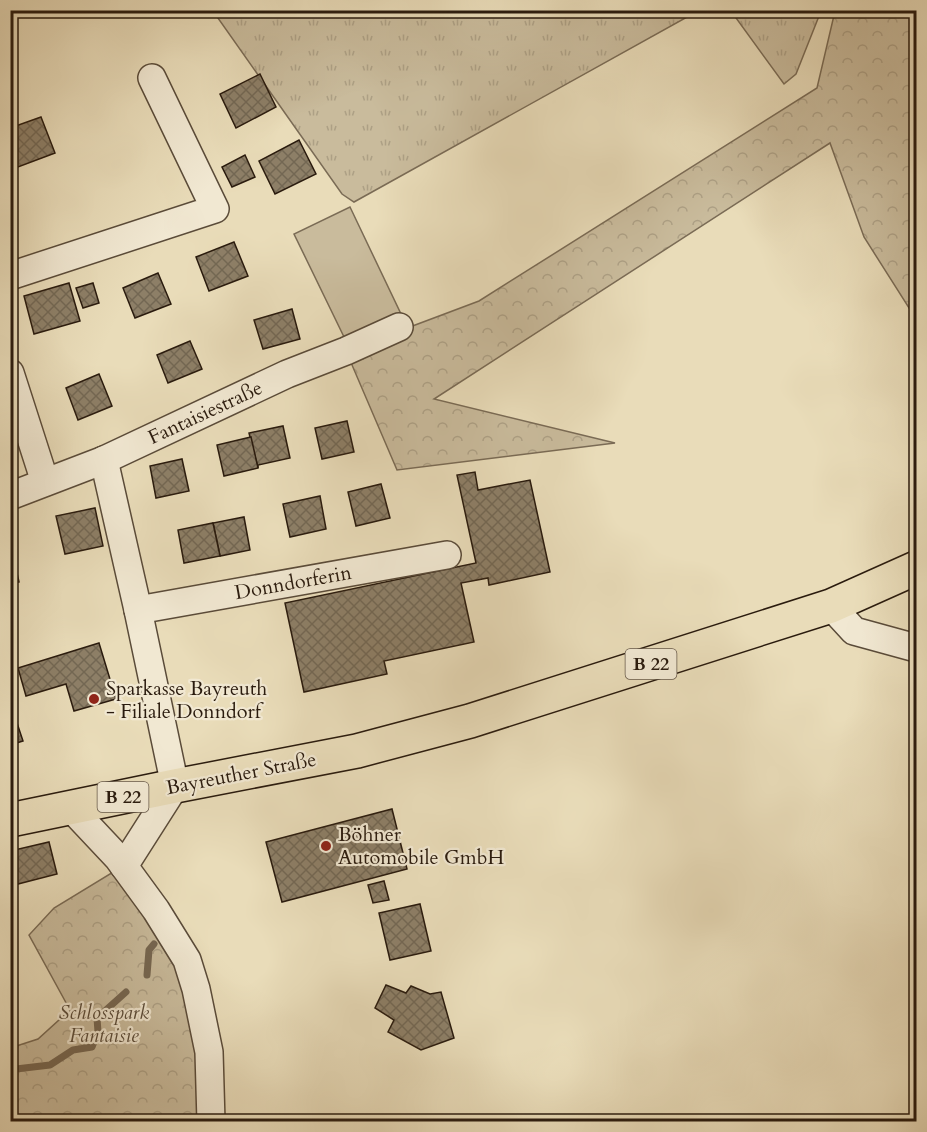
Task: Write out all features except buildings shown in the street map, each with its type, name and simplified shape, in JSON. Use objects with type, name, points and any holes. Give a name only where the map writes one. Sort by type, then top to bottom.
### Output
[{"type":"main road","name":"B 22","points":[[831,606],[916,568]]},
{"type":"main road","name":"Bayreuther Straße","points":[[10,820],[357,751],[470,721],[831,606]]},
{"type":"street","points":[[10,276],[215,209],[152,78]]},
{"type":"street","name":"Fantaisiestraße","points":[[10,496],[104,460],[287,374],[399,327]]},
{"type":"street","points":[[10,373],[45,482]]},
{"type":"street","points":[[104,460],[175,786],[124,866]]},
{"type":"street","name":"Donndorferin","points":[[138,610],[447,555]]},
{"type":"street","points":[[831,606],[854,631],[916,648]]},
{"type":"street","points":[[71,808],[124,866],[156,910],[187,960],[196,989],[209,1052],[211,1122]]},
{"type":"green space","points":[[213,11],[698,11],[354,202],[342,194]]},
{"type":"green space","points":[[731,11],[821,11],[796,74],[784,84]]},
{"type":"green space","points":[[835,11],[916,11],[916,319],[864,237],[830,143],[434,399],[615,443],[397,470],[346,351],[479,301],[817,88]]},
{"type":"green space","points":[[350,207],[401,314],[346,341],[294,234]]},
{"type":"green space","name":"Schlosspark Fantaisie","points":[[123,866],[187,960],[219,1121],[11,1121],[10,1048],[38,1039],[70,1010],[29,935],[54,908]]},
{"type":"waterway","points":[[147,975],[149,950],[154,944]]},
{"type":"waterway","points":[[10,1073],[16,1069],[50,1065],[73,1050],[92,1047],[98,1032],[97,1018],[126,992]]},
{"type":"place","name":"Sparkasse Bayreuth - Filiale Donndorf","points":[[94,699]]},
{"type":"place","name":"Böhner Automobile GmbH","points":[[326,846]]}]
